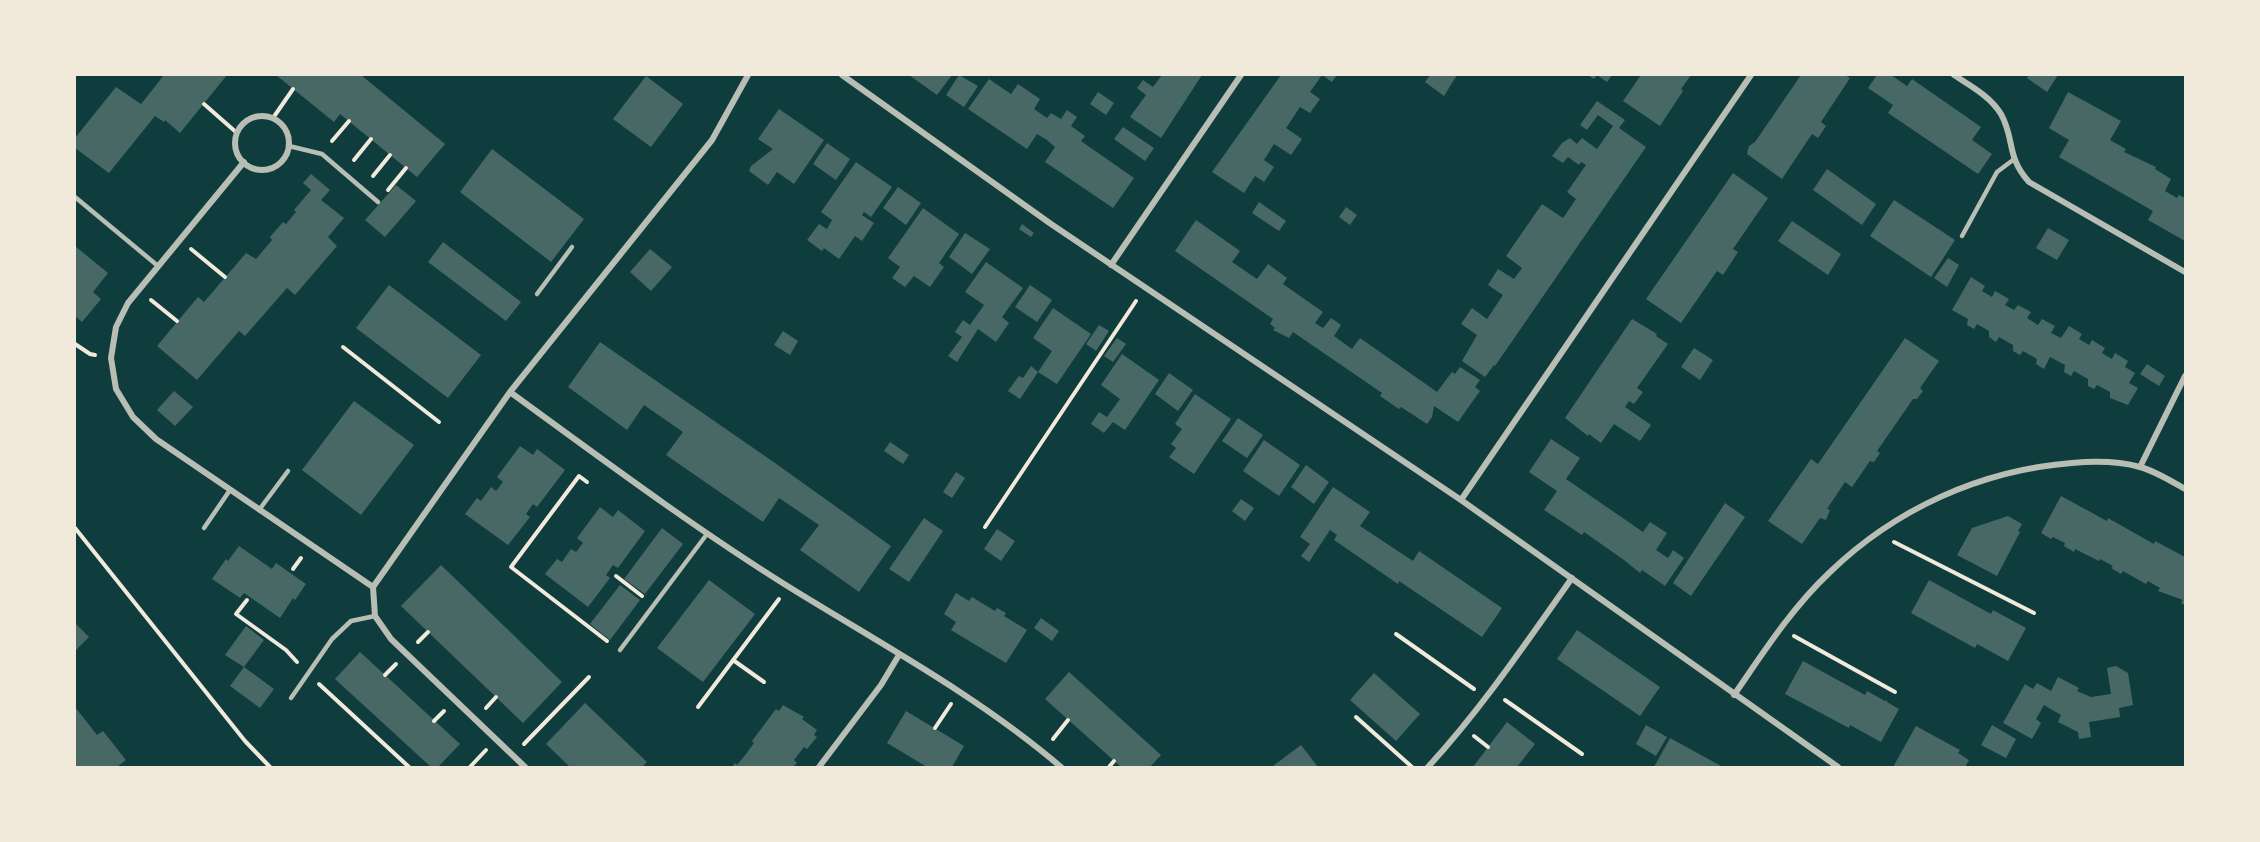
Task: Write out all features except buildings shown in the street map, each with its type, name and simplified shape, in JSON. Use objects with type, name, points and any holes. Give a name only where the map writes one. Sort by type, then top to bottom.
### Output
[{"type":"street","points":[[525,767],[391,639],[375,616],[373,587],[510,393],[712,140],[748,75]]},
{"type":"street","points":[[842,75],[1051,224],[1461,500],[1828,765],[1838,767]]},
{"type":"street","points":[[1112,265],[1241,75]]},
{"type":"street","points":[[1461,500],[1751,75]]},
{"type":"street","points":[[1954,75],[1992,103],[2001,115],[2013,160],[2029,183],[2185,272]]},
{"type":"street","points":[[254,117],[273,118],[284,127],[289,146],[284,158],[276,165],[266,169],[254,168],[244,162],[237,152],[235,143],[237,133],[243,123],[254,117]]},
{"type":"street","points":[[244,162],[128,303],[116,327],[111,358],[116,389],[133,417],[156,439],[373,587]]},
{"type":"street","points":[[2140,467],[2185,376]]},
{"type":"street","points":[[510,393],[707,534],[960,691],[1061,767]]},
{"type":"street","points":[[1734,695],[1780,628],[1829,573],[1878,533],[1935,498],[2000,474],[2050,465],[2099,461],[2140,467],[2185,489]]},
{"type":"street","points":[[1428,767],[1464,728],[1487,698],[1572,578]]},
{"type":"street","points":[[819,767],[881,685],[899,655]]},
{"type":"lane","points":[[289,146],[322,154],[378,202]]},
{"type":"lane","points":[[1962,236],[1997,172],[2013,160]]},
{"type":"lane","points":[[75,197],[158,266]]},
{"type":"lane","points":[[537,294],[572,247]]},
{"type":"lane","points":[[258,510],[288,471]]},
{"type":"lane","points":[[204,528],[230,490]]},
{"type":"lane","points":[[620,650],[707,534]]},
{"type":"lane","points":[[291,699],[332,639],[351,621],[375,616]]},
{"type":"path","points":[[273,118],[293,88]]},
{"type":"path","points":[[204,104],[237,133]]},
{"type":"path","points":[[322,154],[349,122]]},
{"type":"path","points":[[344,172],[371,139]]},
{"type":"path","points":[[362,188],[390,155]]},
{"type":"path","points":[[378,202],[406,168]]},
{"type":"path","points":[[203,259],[225,278]]},
{"type":"path","points":[[985,527],[1145,288]]},
{"type":"path","points":[[158,306],[177,321]]},
{"type":"path","points":[[75,344],[84,350]]},
{"type":"path","points":[[343,347],[439,422]]},
{"type":"path","points":[[587,482],[579,476],[511,567],[620,650]]},
{"type":"path","points":[[75,528],[245,741],[270,767]]},
{"type":"path","points":[[1878,533],[2034,613]]},
{"type":"path","points":[[616,576],[654,605]]},
{"type":"path","points":[[698,707],[789,587]]},
{"type":"path","points":[[247,600],[236,614],[286,650],[308,674],[409,767]]},
{"type":"path","points":[[1780,628],[1895,692]]},
{"type":"path","points":[[1396,634],[1487,698]]},
{"type":"path","points":[[730,650],[737,655]]},
{"type":"path","points":[[733,660],[764,682]]},
{"type":"path","points":[[513,756],[589,677]]},
{"type":"path","points":[[935,728],[960,691]]},
{"type":"path","points":[[1492,691],[1582,754]]},
{"type":"path","points":[[1356,717],[1413,767]]},
{"type":"path","points":[[1042,751],[1068,720]]},
{"type":"path","points":[[1367,727],[1373,721]]},
{"type":"path","points":[[1109,767],[1114,761]]}]
